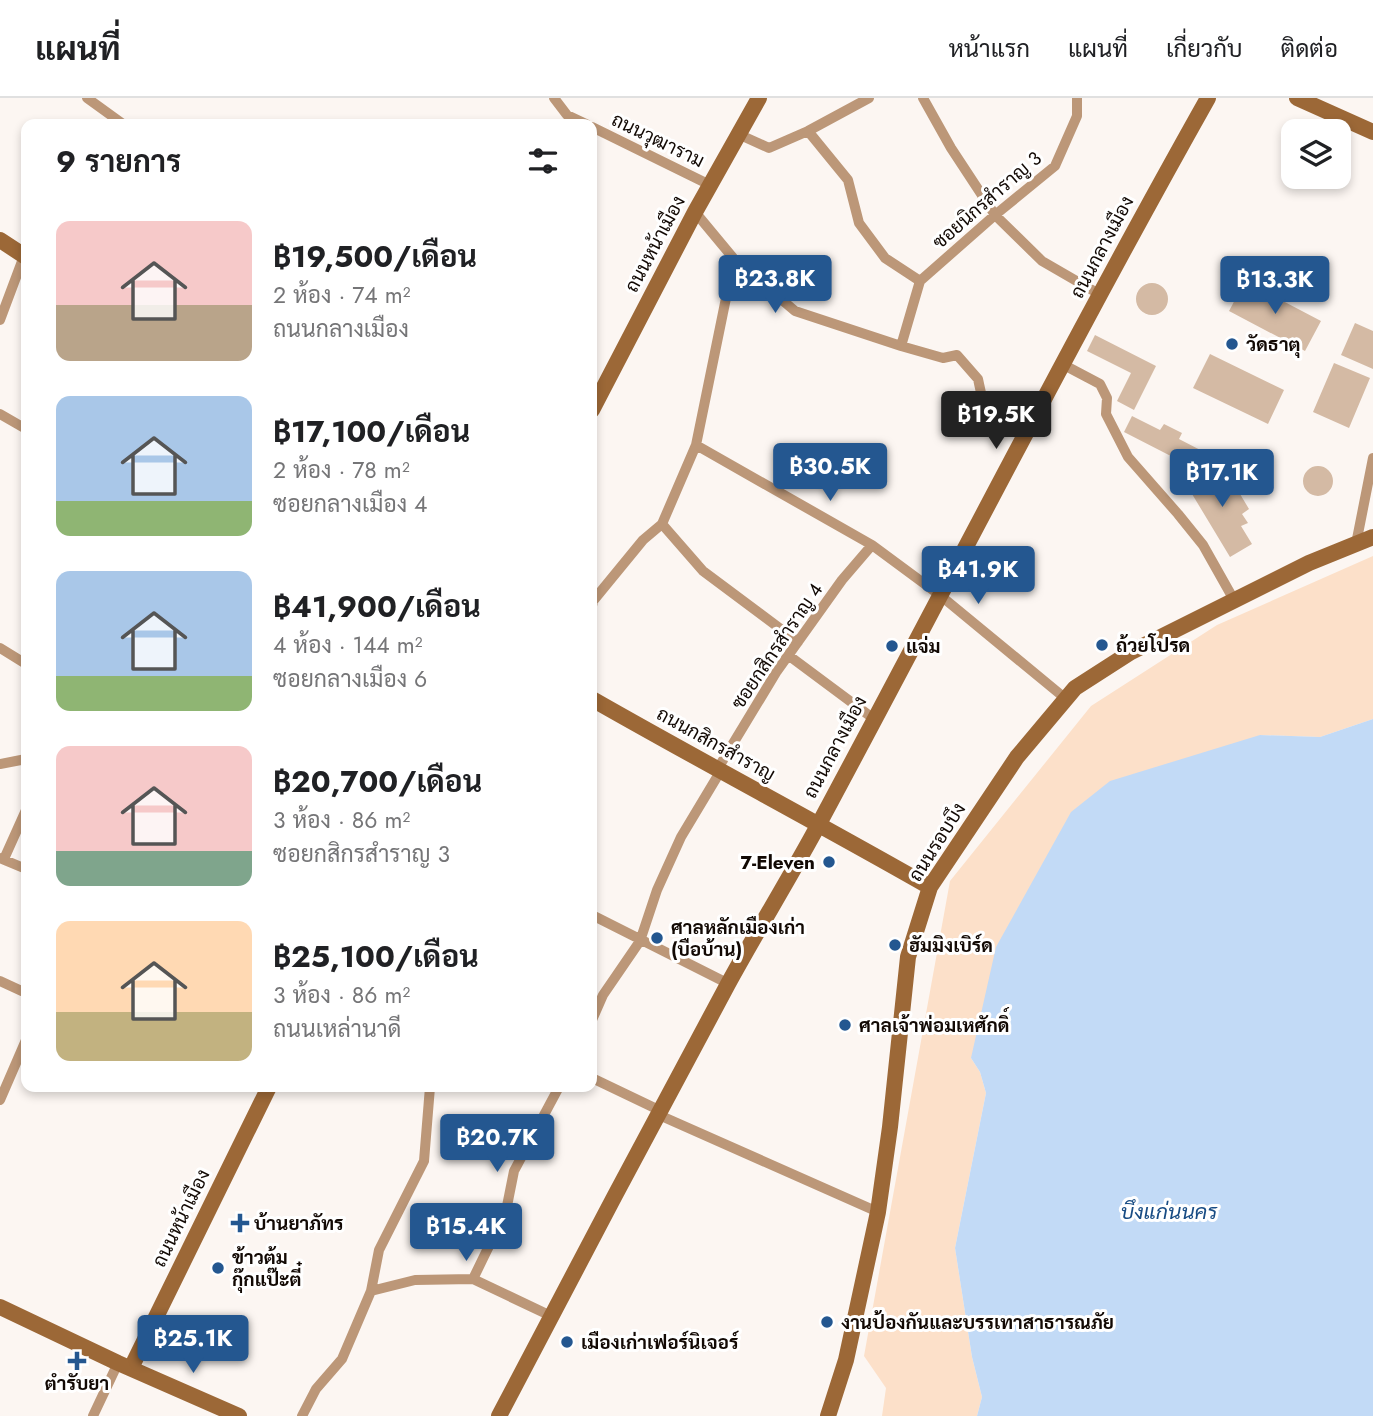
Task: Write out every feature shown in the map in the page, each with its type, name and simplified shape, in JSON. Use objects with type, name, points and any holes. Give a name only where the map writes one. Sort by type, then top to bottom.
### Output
[{"type":"street","points":[[87,98],[115,119]]},
{"type":"street","name":"ถนนวุฒาราม","points":[[554,98],[567,115],[575,119]]},
{"type":"street","name":"ถนนหน้าเมือง","points":[[597,400],[695,212],[759,98]]},
{"type":"street","points":[[738,134],[769,148],[808,131],[869,98]]},
{"type":"street","points":[[923,98],[951,148],[995,215],[1042,261],[1099,295]]},
{"type":"street","name":"ซอยนิกรสำราญ 3","points":[[920,281],[1055,166],[1077,116],[1077,98]]},
{"type":"street","name":"ถนนกลางเมือง","points":[[499,1416],[729,984],[819,824],[1099,295],[1208,98]]},
{"type":"street","points":[[1297,98],[1373,132]]},
{"type":"street","name":"ถนนวุฒาราม","points":[[597,129],[710,185]]},
{"type":"street","points":[[808,131],[848,180],[859,223],[885,258],[920,281],[901,346]]},
{"type":"street","points":[[695,212],[734,260],[795,311],[943,358],[957,355],[978,379],[983,402],[1031,425]]},
{"type":"street","points":[[0,240],[21,254]]},
{"type":"street","points":[[597,596],[643,540],[662,524],[696,445],[734,260]]},
{"type":"street","points":[[0,320],[21,267]]},
{"type":"street","points":[[1064,365],[1100,384],[1107,398],[1106,414],[1128,457],[1203,545],[1234,600]]},
{"type":"street","points":[[0,414],[21,426]]},
{"type":"street","points":[[696,445],[872,545],[941,596],[1066,699]]},
{"type":"street","points":[[1356,544],[1373,457]]},
{"type":"street","points":[[662,524],[704,571],[798,642]]},
{"type":"street","name":"ถนนรอบบึง","points":[[828,1416],[846,1360],[878,1212],[891,1127],[908,957],[930,887],[1017,757],[1075,688],[1131,652],[1308,564],[1373,537]]},
{"type":"street","name":"ซอยกสิกรสำราญ 4","points":[[597,1009],[603,995],[640,941],[657,890],[681,837],[777,671],[842,580],[872,545]]},
{"type":"street","points":[[0,648],[21,661]]},
{"type":"street","points":[[788,655],[874,719]]},
{"type":"street","name":"ถนนกสิกรสำราญ","points":[[597,702],[930,887]]},
{"type":"street","points":[[0,764],[21,760]]},
{"type":"street","points":[[21,820],[2,859],[21,867]]},
{"type":"street","points":[[597,918],[729,984]]},
{"type":"street","points":[[0,981],[21,991]]},
{"type":"street","points":[[0,1100],[21,1051]]},
{"type":"street","points":[[13,1069],[21,1069]]},
{"type":"street","points":[[597,1081],[660,1113],[878,1212]]},
{"type":"street","name":"ถนนหน้าเมือง","points":[[93,1416],[125,1365],[266,1092]]},
{"type":"street","points":[[302,1416],[316,1389],[342,1360],[371,1291],[379,1250],[424,1161],[430,1092]]},
{"type":"street","points":[[473,1279],[506,1211],[514,1171],[556,1092]]},
{"type":"street","points":[[371,1291],[415,1280],[473,1279],[551,1316]]},
{"type":"street","points":[[0,1307],[239,1416]]},
{"type":"shaded area","points":[[1373,556],[1373,719],[1320,737],[1260,735],[971,1058],[980,1072],[986,1093],[955,1248],[972,1357],[982,1397],[977,1416],[882,1416],[886,1388],[864,1356],[950,881],[1091,706],[1217,625]]},
{"type":"water","name":"บึงแก่นนคร","points":[[1373,719],[1373,1416],[977,1416],[982,1397],[972,1357],[955,1248],[986,1093],[980,1072],[971,1058],[996,947],[1071,812],[1110,781],[1260,735],[1320,737]]},
{"type":"building","points":[[1245,281],[1321,321],[1305,351],[1229,311]]},
{"type":"building","points":[[1152,283],[1164,287],[1168,299],[1164,311],[1152,315],[1140,311],[1136,299],[1140,287]]},
{"type":"building","points":[[1355,323],[1373,331],[1373,369],[1341,355]]},
{"type":"building","points":[[1095,335],[1156,366],[1134,410],[1117,401],[1131,373],[1087,351]]},
{"type":"building","points":[[1210,354],[1284,390],[1268,424],[1193,388]]},
{"type":"building","points":[[1334,363],[1370,378],[1349,428],[1313,412]]},
{"type":"building","points":[[1132,416],[1160,430],[1164,424],[1182,433],[1179,439],[1208,454],[1200,471],[1124,432]]},
{"type":"building","points":[[1217,465],[1229,485],[1226,487],[1230,494],[1237,489],[1249,509],[1242,514],[1248,523],[1241,526],[1252,544],[1230,557],[1186,484]]},
{"type":"building","points":[[1318,466],[1328,471],[1333,481],[1328,491],[1318,496],[1308,491],[1303,481],[1308,471]]},
{"type":"place","name":"วัดธาตุ","points":[[1232,344]]},
{"type":"place","name":"ถ้วยโปรด","points":[[1102,645]]},
{"type":"place","name":"แจ่ม","points":[[892,646]]},
{"type":"place","name":"7-Eleven","points":[[829,862]]},
{"type":"place","name":"ศาลหลักเมืองเก่า (บือบ้าน)","points":[[657,938]]},
{"type":"place","name":"ฮัมมิงเบิร์ด","points":[[895,945]]},
{"type":"place","name":"ศาลเจ้าพ่อมเหศักดิ์","points":[[845,1025]]},
{"type":"place","name":"บ้านยาภัทร","points":[[240,1223]]},
{"type":"place","name":"ข้าวต้ม กุ๊กแป๊ะตี๋","points":[[218,1268]]},
{"type":"place","name":"งานป้องกันและบรรเทาสาธารณภัย","points":[[827,1322]]},
{"type":"place","name":"เมืองเก่าเฟอร์นิเจอร์","points":[[567,1342]]},
{"type":"place","name":"ตำรับยา","points":[[77,1361]]}]
